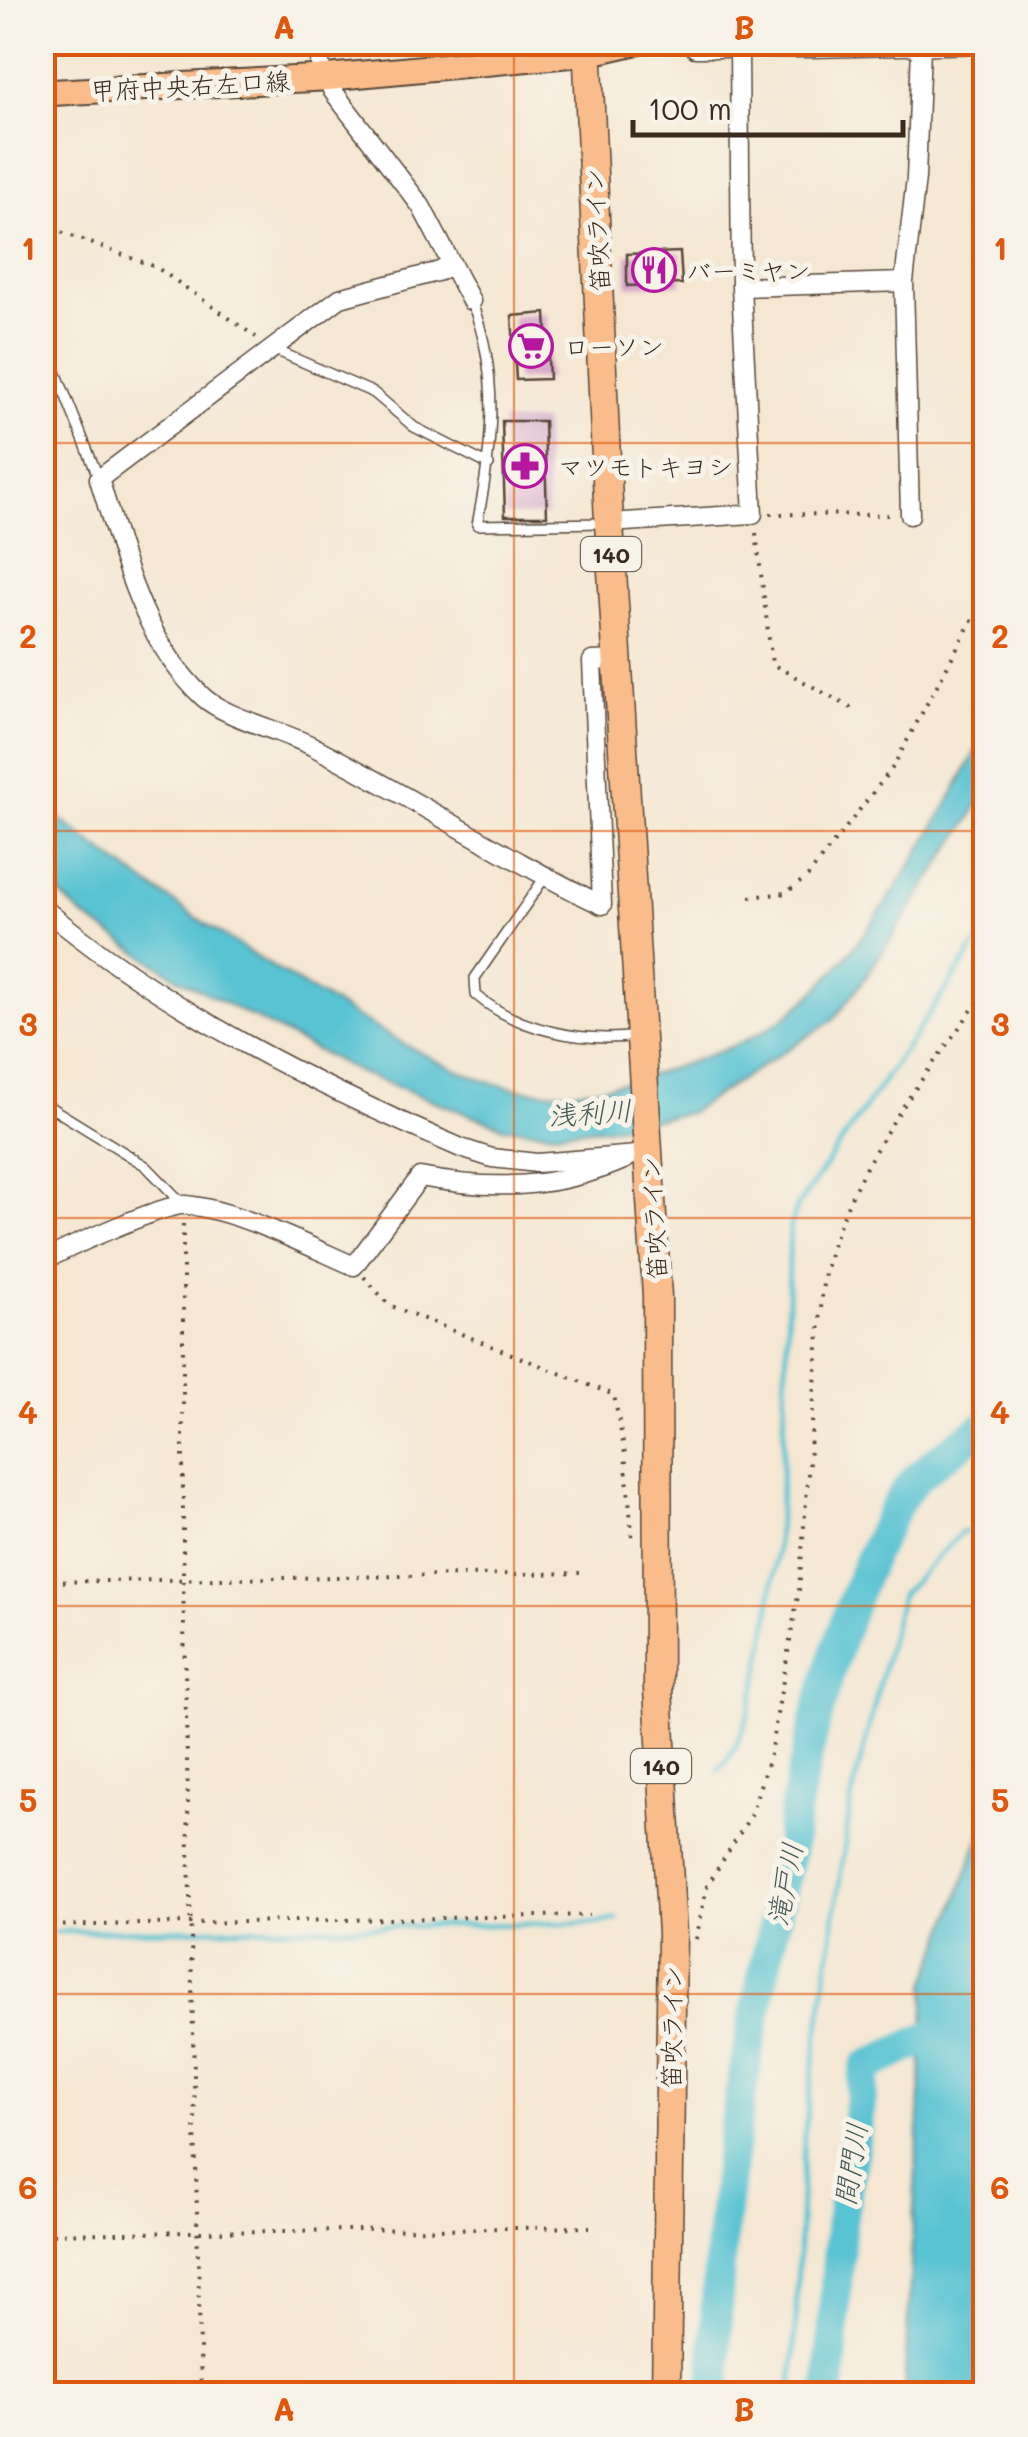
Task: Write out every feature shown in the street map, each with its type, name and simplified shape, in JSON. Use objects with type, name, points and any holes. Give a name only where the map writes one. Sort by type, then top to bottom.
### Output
[{"type":"highway","name":"笛吹ライン","points":[[587,48],[609,522],[641,1045],[642,1150],[657,1296],[658,1688],[672,1934],[666,2394]]},
{"type":"main road","name":"甲府中央右左口線","points":[[42,93],[324,77],[635,42]]},
{"type":"street","points":[[318,42],[324,77],[421,206],[471,301]]},
{"type":"street","points":[[695,48],[986,44]]},
{"type":"street","points":[[910,515],[904,282],[916,178],[920,47]]},
{"type":"street","points":[[609,522],[754,514],[741,287],[739,48]]},
{"type":"street","points":[[452,264],[440,271],[340,298],[99,479],[143,610],[162,648],[206,700],[281,730],[392,786],[545,878],[602,905],[592,661],[617,660]]},
{"type":"street","points":[[741,287],[904,282]]},
{"type":"street","points":[[42,907],[161,994],[218,1027],[461,1148],[492,1158],[536,1163],[642,1150]]},
{"type":"street","points":[[42,1262],[81,1242],[183,1204],[275,1231],[354,1266],[420,1177],[512,1189],[592,1174],[642,1150]]},
{"type":"lane","points":[[471,301],[488,355],[492,414],[489,465],[477,525],[609,522]]},
{"type":"lane","points":[[42,337],[99,479]]},
{"type":"lane","points":[[273,349],[374,392],[414,427],[489,465]]},
{"type":"lane","points":[[545,878],[474,978],[476,996],[490,1008],[543,1029],[641,1045]]},
{"type":"lane","points":[[42,1102],[146,1166],[183,1204]]},
{"type":"path","points":[[42,225],[156,268],[273,349]]},
{"type":"path","points":[[853,709],[772,664],[754,514],[910,515]]},
{"type":"path","points":[[750,898],[786,892],[808,876],[893,767],[986,594]]},
{"type":"path","points":[[693,1951],[707,1886],[751,1816],[770,1754],[799,1590],[823,1283],[832,1237],[865,1164],[986,990]]},
{"type":"path","points":[[183,1204],[183,1580],[201,2394]]},
{"type":"path","points":[[354,1266],[389,1306],[614,1395],[625,1454],[634,1545]]},
{"type":"path","points":[[42,1582],[584,1573]]},
{"type":"path","points":[[42,1926],[589,1915]]},
{"type":"path","points":[[42,2234],[590,2227]]},
{"type":"water","name":"浅利川","points":[[985,732],[985,791],[972,816],[833,1020],[689,1113],[604,1128],[550,1132],[504,1127],[360,1073],[181,980],[83,916],[43,879],[42,805],[116,862],[231,941],[429,1057],[471,1076],[514,1088],[552,1092],[590,1089],[645,1077],[714,1054],[764,1031],[793,1011],[820,986],[875,919],[948,803]]},
{"type":"water","points":[[985,1823],[985,2394],[904,2394],[926,1984]]},
{"type":"building","points":[[680,252],[682,284],[627,286],[627,254]]},
{"type":"building","points":[[546,313],[549,379],[516,380],[512,316]]},
{"type":"building","points":[[502,421],[544,421],[547,516],[505,516]]},
{"type":"waterway","points":[[719,1769],[742,1731],[759,1672],[771,1597],[784,1428],[790,1227],[797,1207],[986,931]]},
{"type":"waterway","name":"滝戸川","points":[[716,2394],[720,2258],[736,2122],[796,1801],[816,1720],[866,1568],[900,1500],[927,1468],[986,1426]]},
{"type":"waterway","points":[[792,2394],[804,2135],[851,1801],[901,1595],[962,1532],[986,1535]]},
{"type":"waterway","points":[[42,1932],[600,1923],[617,1919]]},
{"type":"waterway","name":"間門川","points":[[829,2394],[840,2228],[866,2067],[986,2010]]},
{"type":"place","name":"バーミヤン","points":[[654,270]]},
{"type":"place","name":"ローソン","points":[[531,346]]},
{"type":"place","name":"マツモトキヨシ","points":[[525,466]]}]
